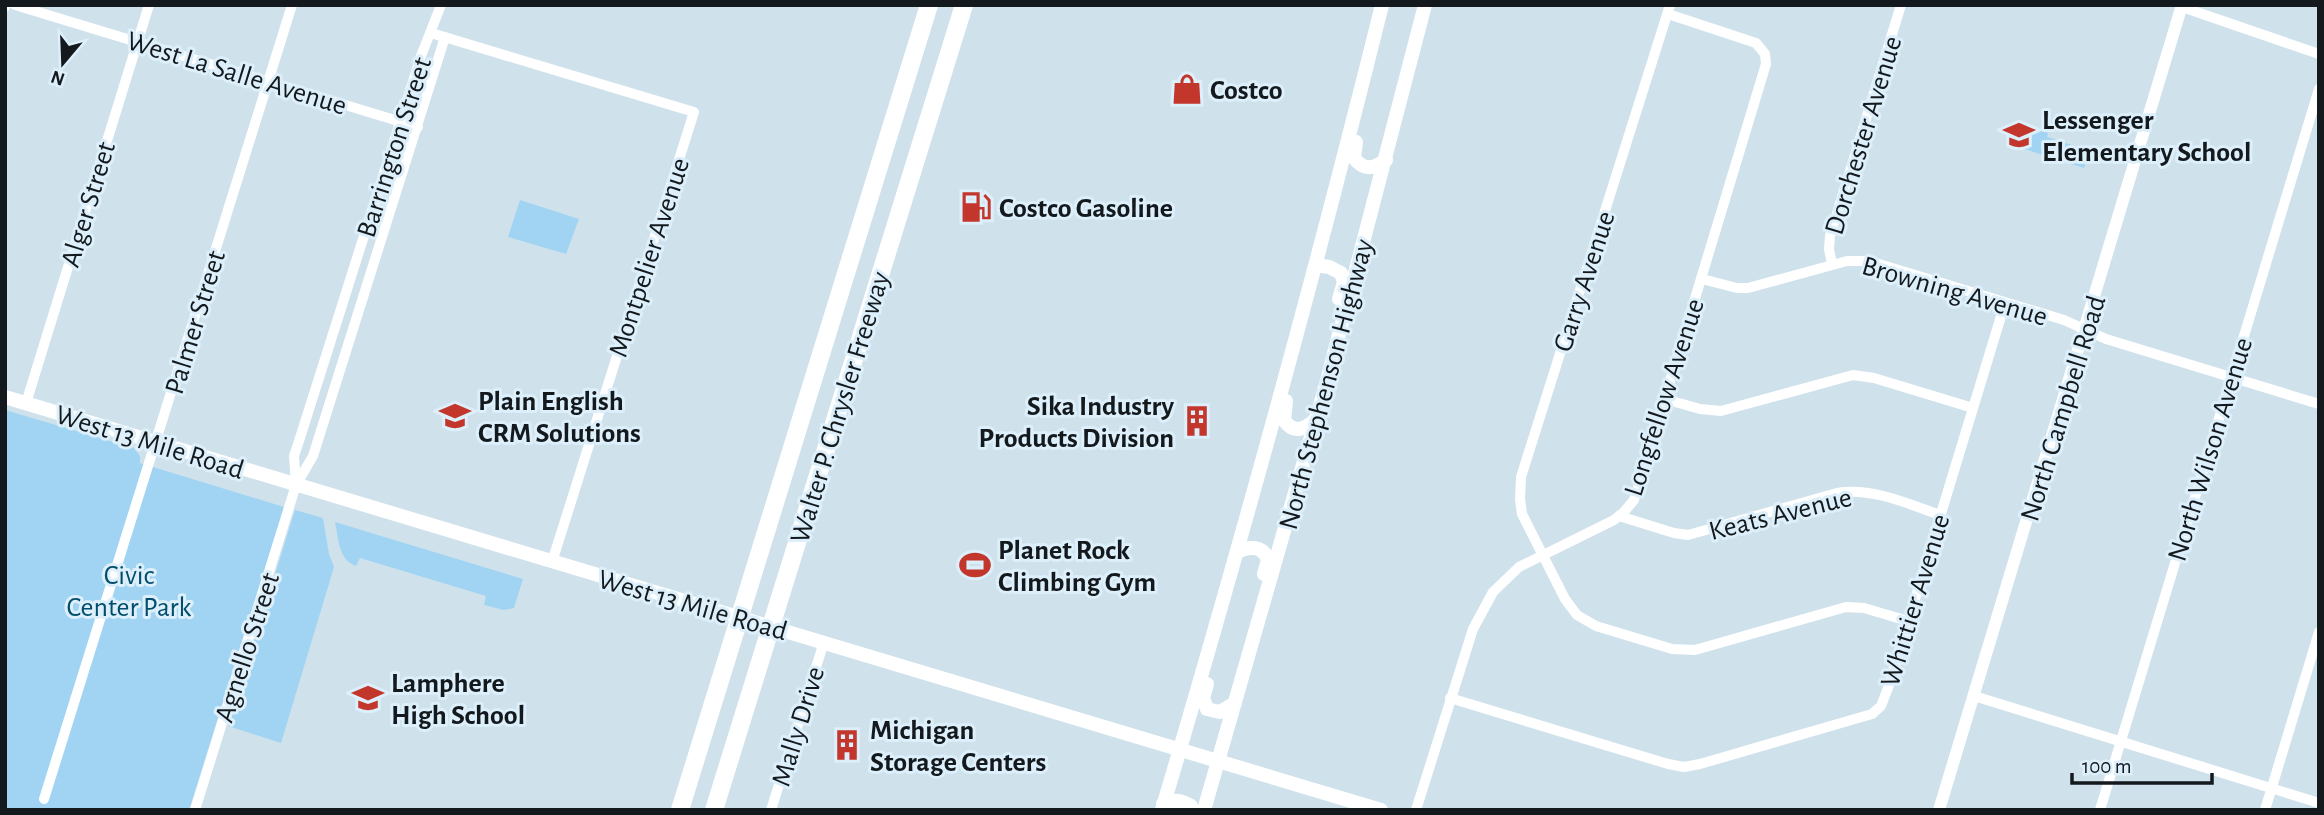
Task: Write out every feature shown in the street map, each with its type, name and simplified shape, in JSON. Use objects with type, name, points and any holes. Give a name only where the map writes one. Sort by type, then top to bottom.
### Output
[{"type":"highway","name":"Walter P. Chrysler Freeway","points":[[680,810],[929,5]]},
{"type":"highway","name":"Walter P. Chrysler Freeway","points":[[714,810],[964,5]]},
{"type":"main road","name":"North Stephenson Highway","points":[[1163,807],[1316,265],[1382,5]]},
{"type":"main road","name":"North Stephenson Highway","points":[[1204,810],[1317,418],[1425,5]]},
{"type":"main road","points":[[1374,38],[1375,64],[1353,152],[1359,164],[1367,168],[1375,168],[1386,160]]},
{"type":"main road","points":[[1316,265],[1334,268],[1341,273],[1344,282],[1335,314],[1342,326]]},
{"type":"main road","points":[[1286,369],[1289,389],[1283,415],[1286,424],[1301,429],[1317,418]]},
{"type":"main road","name":"West 13 Mile Road","points":[[5,397],[1381,810]]},
{"type":"main road","points":[[1237,552],[1252,547],[1262,551],[1268,560],[1242,651],[1245,667]]},
{"type":"main road","points":[[1229,579],[1227,615],[1203,702],[1207,709],[1220,712],[1235,703]]},
{"type":"main road","points":[[1163,807],[1178,800],[1191,806],[1192,810]]},
{"type":"street","name":"West La Salle Avenue","points":[[15,5],[418,127]]},
{"type":"street","name":"Alger Street","points":[[26,403],[149,5]]},
{"type":"street","name":"Palmer Street","points":[[44,799],[292,5]]},
{"type":"street","name":"Barrington Street","points":[[296,485],[295,456],[421,55],[441,5]]},
{"type":"street","name":"Dorchester Avenue","points":[[1832,264],[1830,236],[1901,5]]},
{"type":"street","points":[[2182,6],[2319,54]]},
{"type":"street","name":"North Campbell Road","points":[[1940,810],[2182,6]]},
{"type":"street","name":"Longfellow Avenue","points":[[1416,810],[1473,629],[1493,592],[1519,567],[1619,516],[1634,500],[1759,92],[1766,59],[1763,50],[1756,43],[1669,10]]},
{"type":"street","name":"Garry Avenue","points":[[1669,10],[1521,477],[1522,514],[1569,606],[1583,620],[1672,649],[1695,650],[1846,607],[1864,608],[1908,621]]},
{"type":"street","points":[[431,33],[445,37]]},
{"type":"street","name":"Barrington Street","points":[[296,485],[313,456],[445,37]]},
{"type":"street","name":"Montpelier Avenue","points":[[445,37],[694,112],[552,562]]},
{"type":"street","name":"North Wilson Avenue","points":[[2099,810],[2319,89]]},
{"type":"street","name":"Browning Avenue","points":[[1702,279],[1748,289],[1832,264],[1869,261],[2064,320],[2106,339],[2319,404]]},
{"type":"street","points":[[347,291],[364,296]]},
{"type":"street","name":"Whittier Avenue","points":[[1450,698],[1668,764],[1692,766],[1872,714],[1884,699],[2005,303]]},
{"type":"street","points":[[1665,399],[1700,409],[1721,411],[1838,378],[1860,376],[1973,408]]},
{"type":"street","name":"Agnello Street","points":[[195,810],[296,485]]},
{"type":"street","name":"Keats Avenue","points":[[1619,516],[1688,535],[1837,493],[1853,491],[1940,515]]},
{"type":"street","points":[[2265,810],[2319,632]]},
{"type":"street","name":"Mally Drive","points":[[771,810],[824,642]]},
{"type":"street","points":[[1974,696],[2319,803]]},
{"type":"green space","points":[[2022,125],[2048,133],[2047,137],[2072,145],[2071,151],[2088,156],[2084,168],[2015,146]]},
{"type":"green space","points":[[520,200],[579,219],[566,254],[508,237]]},
{"type":"green space","name":"Civic Center Park","points":[[5,410],[134,448],[140,456],[140,463],[284,507],[189,810],[5,810]]},
{"type":"green space","points":[[295,510],[323,518],[334,567],[281,743],[228,726]]},
{"type":"green space","points":[[335,522],[523,579],[514,608],[504,610],[484,605],[486,596],[360,558],[356,566],[343,554]]},
{"type":"place","name":"Costco","points":[[1187,89]]},
{"type":"place","name":"Lessenger Elementary School","points":[[2019,135]]},
{"type":"place","name":"Costco Gasoline","points":[[976,207]]},
{"type":"place","name":"Plain English CRM Solutions","points":[[455,416]]},
{"type":"place","name":"Sika Industry Products Division","points":[[1197,421]]},
{"type":"place","name":"Planet Rock Climbing Gym","points":[[975,565]]},
{"type":"place","name":"Lamphere High School","points":[[368,698]]},
{"type":"place","name":"Michigan Storage Centers","points":[[847,745]]}]
